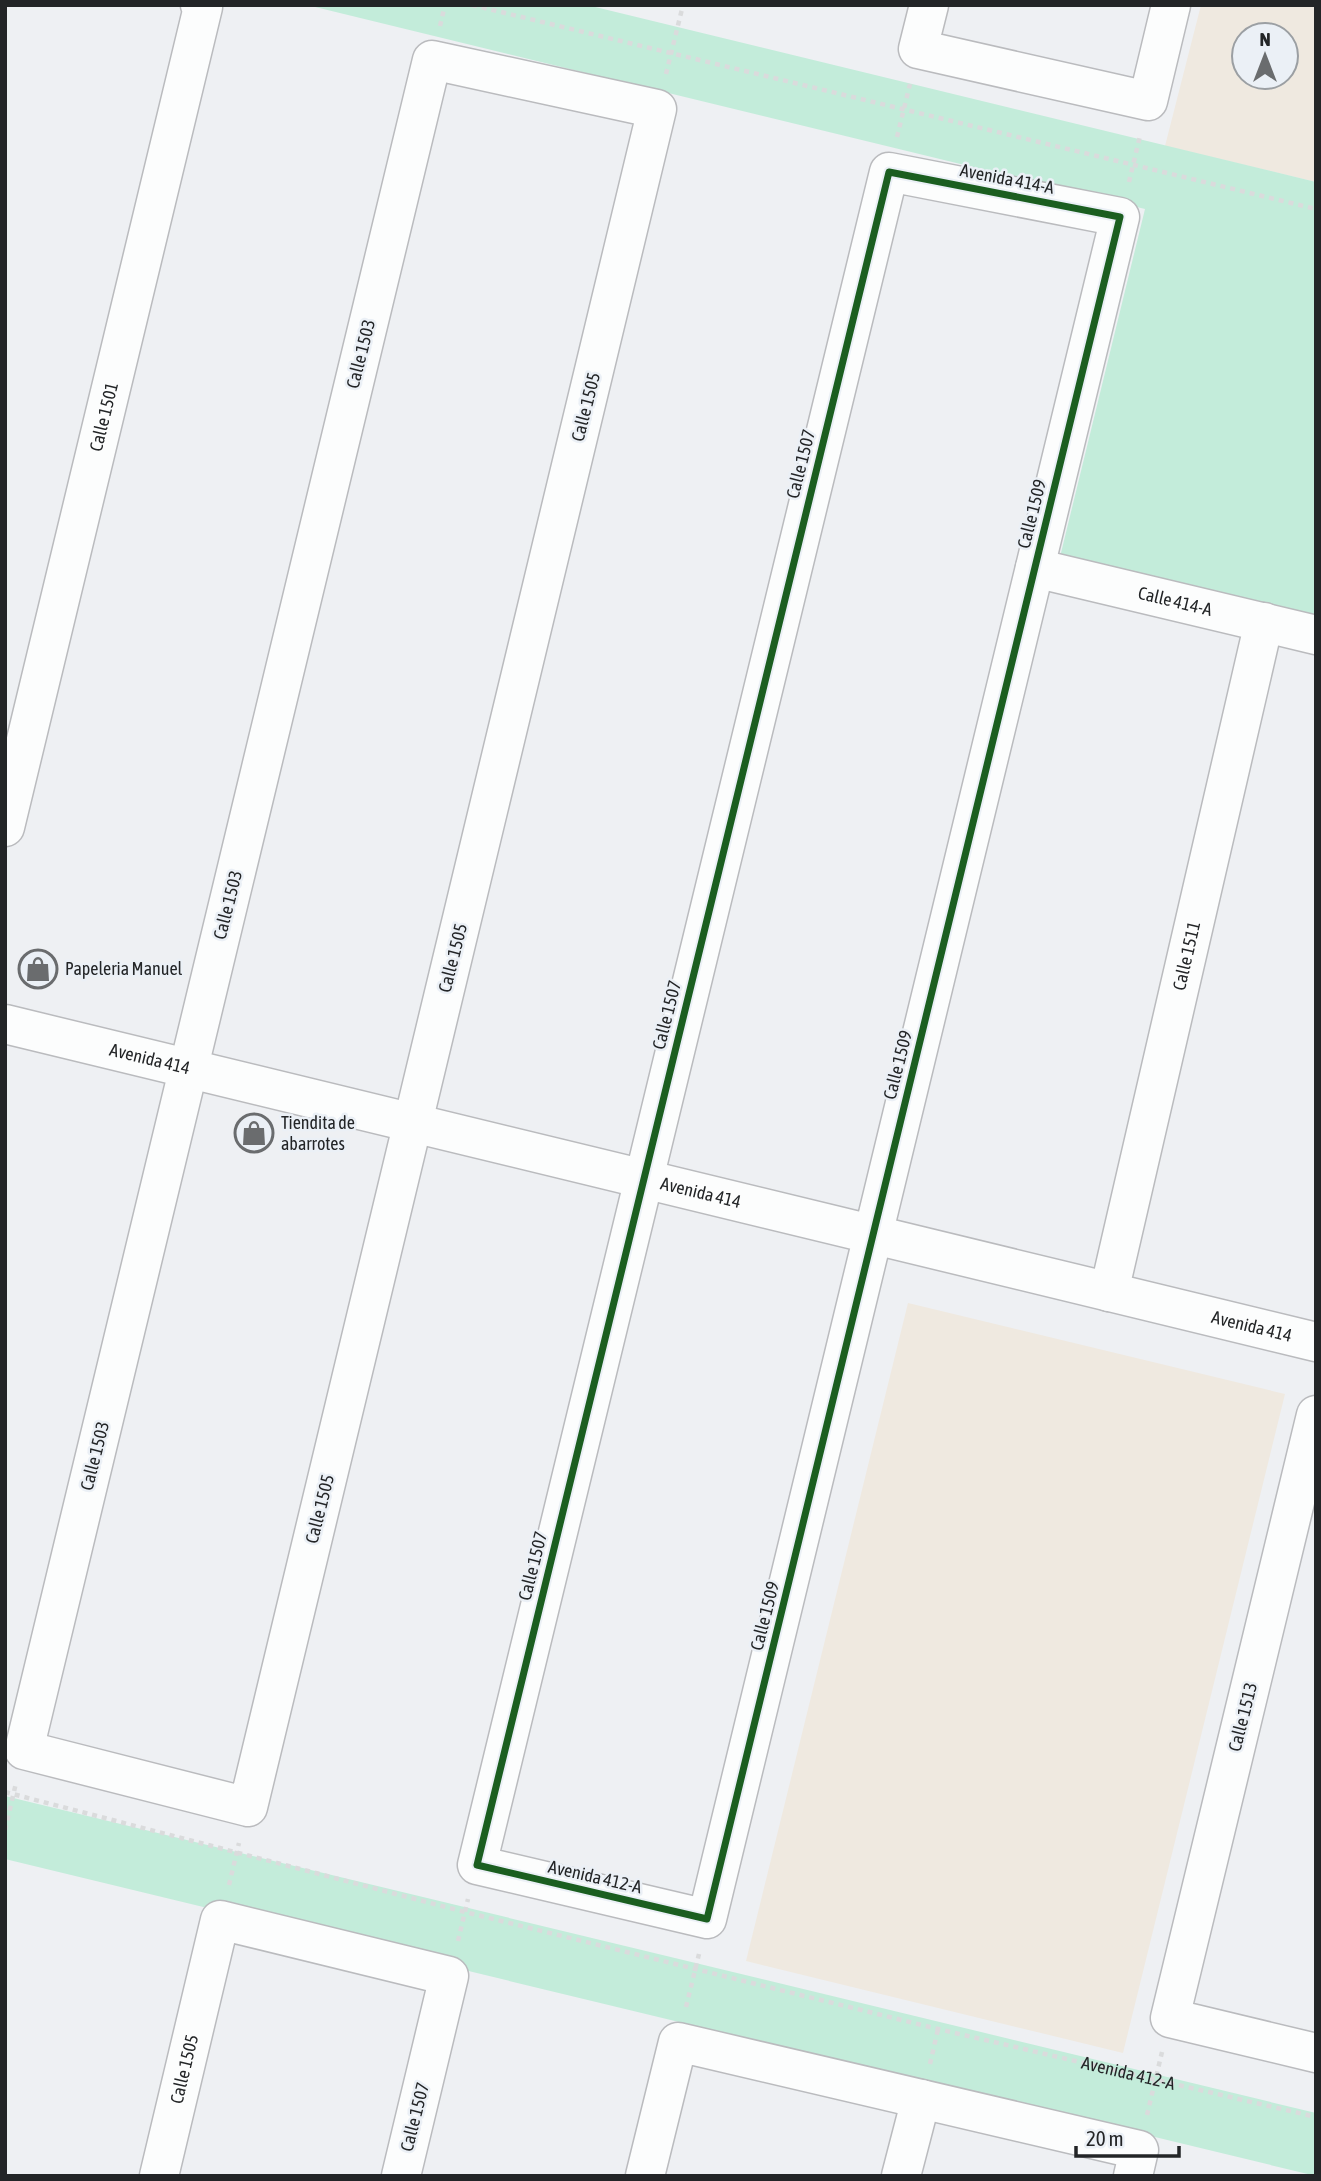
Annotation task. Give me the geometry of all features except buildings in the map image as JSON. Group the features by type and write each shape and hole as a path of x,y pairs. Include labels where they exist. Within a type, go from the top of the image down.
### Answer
{"street":[{"path":"929,5 918,49 1148,101 1171,5"},
{"name":"Calle 1501","path":"5,827 202,6"},
{"name":"Calle 1503","path":"24,1750 432,61 657,109"},
{"name":"Calle 1505","path":"248,1807 657,109"},
{"name":"Avenida 414-A","path":"888,172 1120,217"},
{"name":"Calle 1507","path":"477,1865 888,172"},
{"name":"Calle 1509","path":"707,1919 1120,217"},
{"name":"Calle 414-A","path":"1035,568 1316,635"},
{"name":"Calle 1511","path":"1109,1292 1264,622"},
{"name":"Avenida 414","path":"5,1024 1316,1342"},
{"name":"Calle 1513","path":"1170,2018 1316,1415"},
{"path":"24,1750 248,1807"},
{"name":"Avenida 412-A","path":"477,1865 707,1919"},
{"path":"220,1920 449,1976"},
{"name":"Calle 1505","path":"159,2176 220,1920"},
{"name":"Calle 1507","path":"401,2176 449,1976"},
{"path":"1170,2018 1316,2053"},
{"path":"645,2176 678,2042 921,2099 1136,2163"},
{"path":"901,2176 921,2099"}],"path":[{"path":"472,5 1316,209"},
{"path":"657,109 683,5"},
{"path":"888,172 918,49"},
{"path":"1120,217 1148,101"},
{"path":"5,1830 24,1750"},
{"path":"220,1920 248,1807"},
{"path":"449,1976 477,1865"},
{"path":"678,2042 707,1919"},
{"path":"1136,2163 1170,2018"}],"shaded area":[{"path":"1201,5 1316,5 1316,182 1165,146"},
{"path":"908,1303 1285,1394 1123,2053 746,1961"}],"green space":[{"path":"307,5 587,5 1316,182 1316,619 1060,557 1145,209"},
{"path":"5,1796 1316,2113 1316,2176 5,1859"}],"cycle path":[{"path":"889,172 1120,217 707,1919 477,1865 889,172"}],"place":[{"name":"Papeleria Manuel","path":"38,969"},
{"name":"Tiendita de abarrotes","path":"254,1133"}]}
